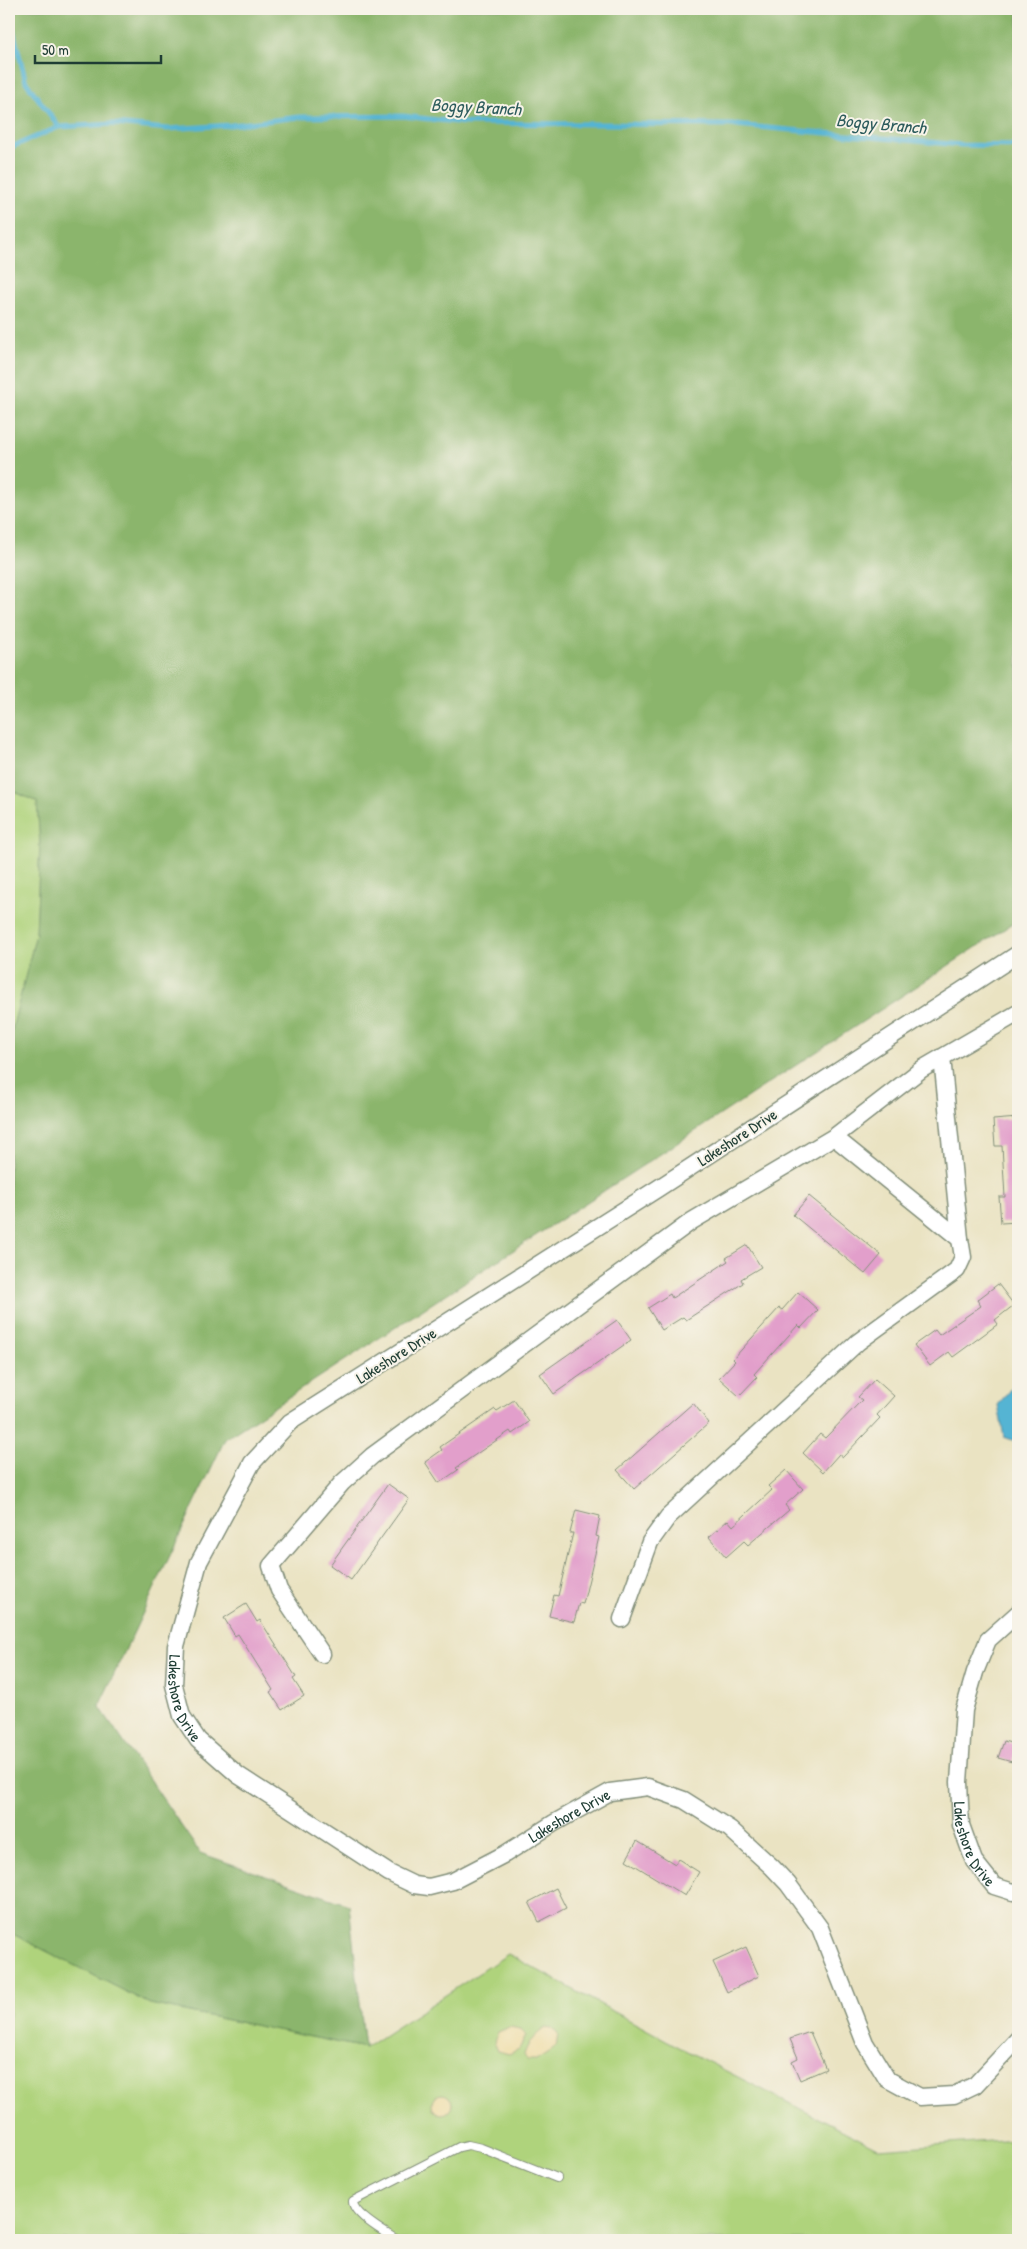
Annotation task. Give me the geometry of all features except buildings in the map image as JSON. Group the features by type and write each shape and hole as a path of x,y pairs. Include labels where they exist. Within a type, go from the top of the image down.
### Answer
{"street":[{"name":"Lakeshore Drive","path":"1018,954 648,1194 290,1422 252,1463 199,1562 176,1646 174,1685 182,1716 198,1740 238,1775 389,1873 414,1885 429,1887 453,1881 505,1854 554,1823 610,1792 648,1787 684,1800 730,1829 788,1884 820,1928 865,2043 887,2079 920,2097 954,2095 976,2085 1018,2039"},
{"path":"322,1654 279,1590 271,1566 342,1483 372,1456 692,1221 834,1137 922,1069 1018,1013"},
{"path":"622,1619 650,1542 668,1517 858,1342 957,1270 963,1256 942,1057"},
{"path":"834,1137 960,1239"},
{"name":"Lakeshore Drive","path":"1018,1613 988,1640 975,1672 964,1710 958,1782 960,1825 974,1861 994,1886 1013,1892 1018,1891"}],"lane":[{"path":"397,2240 359,2213 354,2208 353,2201 459,2147 468,2145 481,2148 558,2178"}],"green space":[{"path":"9,9 1018,9 1018,920 225,1439 99,1706 200,1853 349,1905 365,2048 150,2004 9,1932 9,1042 36,934 40,844 37,802 9,789"},
{"path":"9,789 37,802 40,844 36,934 9,1042"},
{"path":"9,1932 150,2004 365,2048 508,1954 677,2046 879,2149 1018,2139 1018,2240 9,2240"}],"sand":[{"path":"510,2027 521,2029 526,2036 519,2049 509,2054 498,2051 494,2042 498,2032"},
{"path":"546,2028 552,2029 558,2034 556,2047 536,2060 527,2060 524,2055 527,2047 535,2036"},
{"path":"442,2094 449,2097 452,2104 449,2111 442,2114 435,2111 432,2104 435,2097"}],"water":[{"path":"1018,1379 1018,1442 1004,1437 998,1405"}],"waterway":[{"name":"Boggy Branch","path":"9,14 26,82 59,127"},
{"name":"Boggy Branch","path":"9,148 59,127 114,124 168,129 231,125 300,117 403,116 464,123 735,125 962,145 1018,146"}]}
